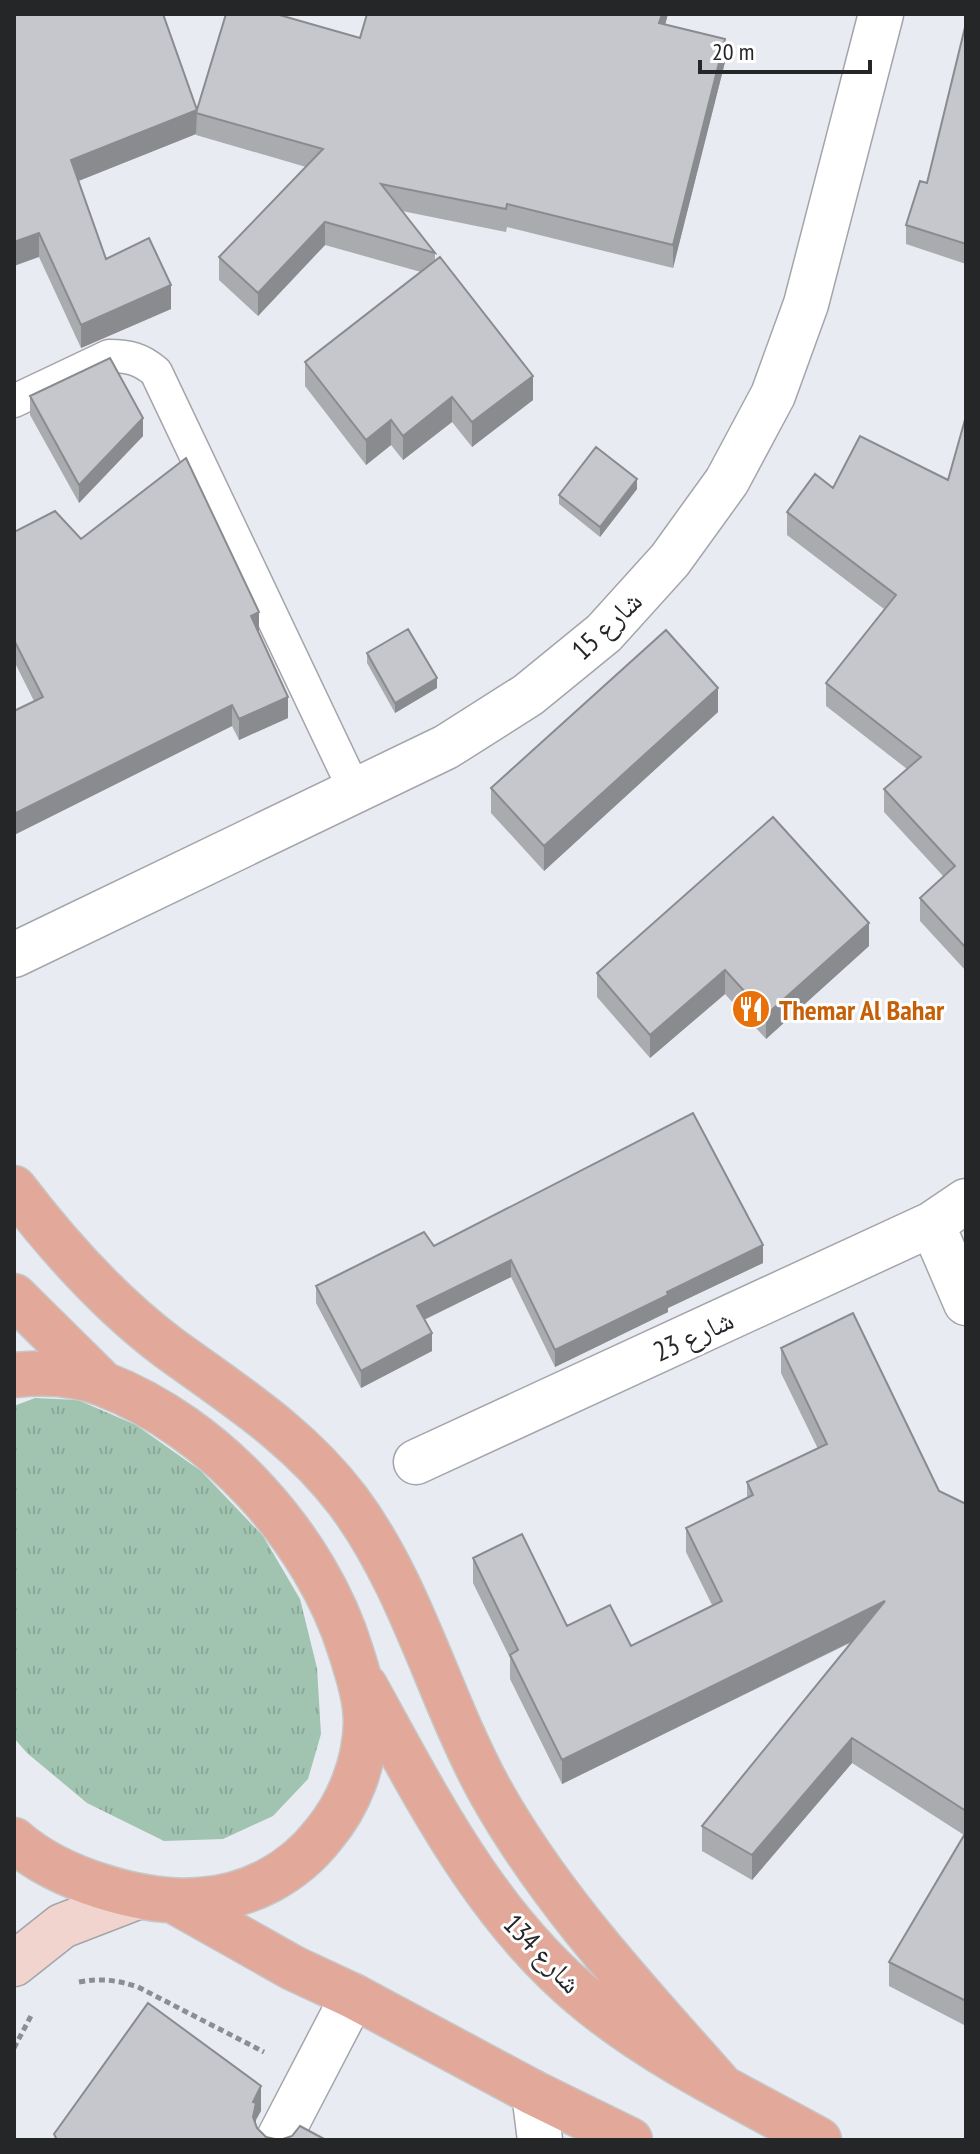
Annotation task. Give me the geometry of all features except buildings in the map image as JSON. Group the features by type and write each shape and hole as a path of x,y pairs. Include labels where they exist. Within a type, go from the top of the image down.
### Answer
{"main road":[{"path":"14,1188 82,1271 169,1347 279,1428 318,1465 348,1502 380,1550 466,1745 513,1830 577,1921 719,2084"},
{"path":"14,1296 102,1383"},
{"path":"14,1375 46,1372 102,1383 154,1409 201,1441 254,1490 282,1522 315,1569 342,1620 359,1674 366,1722 358,1770 340,1815 310,1853 270,1881 224,1899 156,1900 62,1926 14,1964"},
{"name":"شارع 134","path":"359,1674 450,1836 483,1888 532,1948 588,2001 651,2047 819,2140"},
{"path":"14,1840 76,1877 156,1900 353,1996 534,2093 630,2140"}],"street":[{"name":"شارع 15","path":"14,955 458,740 528,695 604,633 670,560 727,481 773,395 806,304 881,14"},
{"path":"949,1213 966,1303"},
{"name":"شارع 23","path":"416,1462 949,1213"},
{"path":"278,2140 353,1996"},
{"path":"534,2093 540,2140"}],"lane":[{"path":"14,401 109,356 143,360 156,372 355,791"}],"path":[{"path":"68,1986 97,1978 118,1980 138,1987 311,2076"},
{"path":"14,2048 35,2010"}],"green space":[{"path":"35,1398 78,1400 136,1425 201,1471 263,1536 300,1599 317,1668 321,1734 308,1779 273,1816 223,1839 164,1841 87,1803 27,1753 14,1738 14,1406"}],"place":[{"name":"Themar Al Bahar","path":"751,1009"}]}
